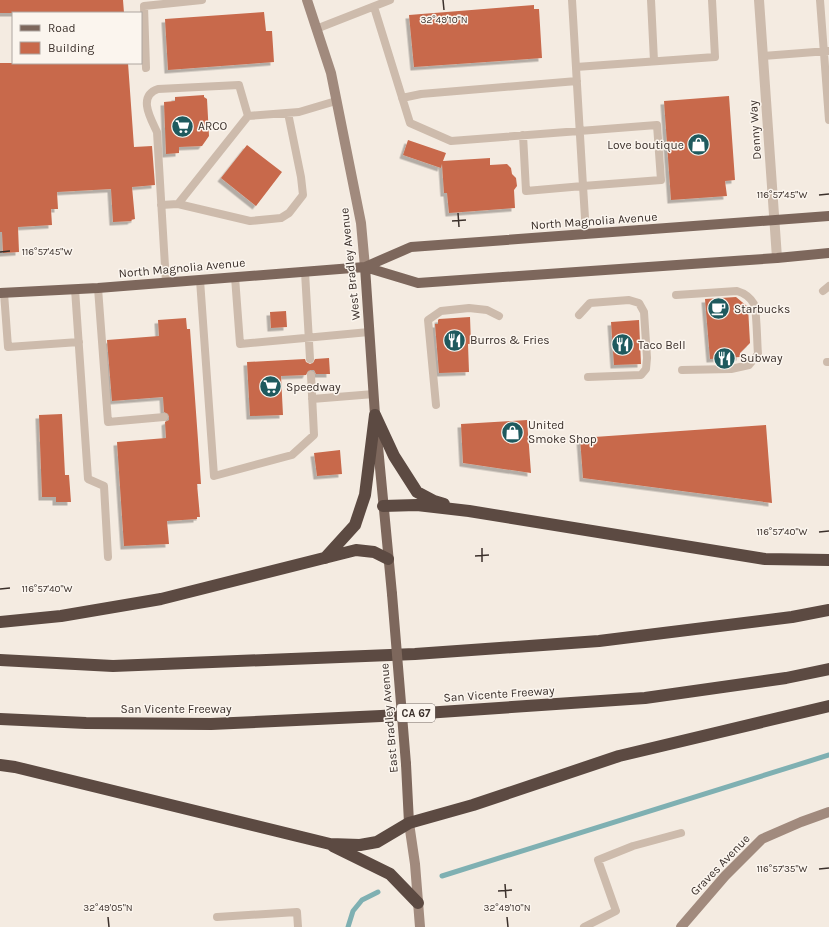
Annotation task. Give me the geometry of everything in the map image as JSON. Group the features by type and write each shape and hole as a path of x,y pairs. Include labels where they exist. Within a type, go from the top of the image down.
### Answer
{"highway":[{"path":"375,415 394,456 417,492 434,501 469,511"},
{"path":"325,558 355,525 365,495 375,415"},
{"path":"383,506 417,505 469,511 765,559 829,560"},
{"path":"0,622 61,616 161,599 356,550 374,552 388,559"},
{"path":"0,660 113,666 415,654 599,641 792,617 829,610"},
{"name":"San Vicente Freeway","path":"0,719 86,723 212,724 381,716 645,698 786,678 829,670"},
{"path":"0,765 15,767 330,844 360,845 378,842 409,822 473,805 620,756 829,706"},
{"path":"330,844 390,874 418,903"}],"main road":[{"name":"West Bradley Avenue","path":"307,0 331,73 361,223 383,506"},
{"name":"North Magnolia Avenue","path":"2,293 98,288 365,267 412,247 829,216"},
{"name":"North Magnolia Avenue","path":"365,267 418,283 777,258 829,253"},
{"name":"East Bradley Avenue","path":"383,506 406,764 409,822 415,864 420,927"},
{"name":"Graves Avenue","path":"681,927 725,876 762,839 829,812"}],"street":[{"name":"Denny Way","path":"759,0 777,258"}],"lane":[{"path":"146,68 144,6 202,0"},
{"path":"316,29 390,0"},
{"path":"572,0 586,234"},
{"path":"652,0 654,61"},
{"path":"576,67 715,57 712,0"},
{"path":"820,0 826,51 829,120"},
{"path":"374,7 410,123 451,141 523,135 657,125 661,180 526,191 523,135"},
{"path":"763,56 826,51"},
{"path":"402,98 421,94 577,81"},
{"path":"166,282 157,132 147,110 148,99 153,91 158,89 239,85 248,116"},
{"path":"178,204 248,116 299,112 336,101"},
{"path":"161,205 178,204 250,221 281,218 289,214 303,195 301,177 288,113"},
{"path":"305,272 310,359"},
{"path":"235,277 240,344 369,332"},
{"path":"200,280 214,476 292,455 314,435 311,374"},
{"path":"98,288 108,422 164,417"},
{"path":"75,289 88,479 104,486 108,557"},
{"path":"676,295 737,291 750,298 755,306 758,354 749,364 731,369 682,370"},
{"path":"2,293 8,347 79,342"},
{"path":"579,315 590,303 629,300 639,303 644,312 647,358 646,369 641,375 588,377"},
{"path":"436,405 428,320 442,310 469,308 487,310 499,316"},
{"path":"312,399 374,394"},
{"path":"584,927 616,911 598,860 633,846 681,833"},
{"path":"217,917 297,912 298,927"}],"building":[{"path":"0,0 123,0 124,12 12,12 0,13"},
{"path":"534,5 534,9 539,9 542,58 414,67 409,15"},
{"path":"264,12 266,31 272,31 274,62 168,70 165,19"},
{"path":"0,63 128,64 134,147 152,146 155,185 132,187 135,219 131,220 132,221 113,222 111,189 57,192 58,209 51,209 52,225 18,227 19,252 3,253 2,232 0,232"},
{"path":"204,95 207,99 209,136 202,146 179,147 179,153 166,154 164,102 175,101 175,97"},
{"path":"729,96 735,180 725,181 727,196 671,200 664,101"},
{"path":"408,140 446,153 443,161 490,158 490,165 507,164 511,168 512,174 516,178 517,186 514,190 515,208 449,213 447,193 444,193 442,164 441,168 403,155"},
{"path":"247,145 282,172 256,206 221,178"},
{"path":"736,297 748,307 750,343 740,353 740,357 710,359 705,299"},
{"path":"286,311 287,327 271,328 270,312"},
{"path":"470,317 471,344 468,344 469,372 439,373 435,324 438,324 439,319"},
{"path":"186,318 187,329 190,329 198,440 201,484 197,484 200,517 197,517 197,519 167,521 169,544 124,546 117,442 166,438 165,422 169,420 169,417 168,414 164,412 163,397 112,401 107,340 159,336 158,320"},
{"path":"639,320 641,364 614,365 611,322"},
{"path":"329,358 330,374 316,374 314,370 311,370 308,371 306,375 281,376 283,415 250,416 247,362 305,359 306,362 310,364 313,363 315,359"},
{"path":"62,414 65,475 69,475 71,502 56,502 56,497 42,497 39,415"},
{"path":"527,420 531,473 463,463 461,424"},
{"path":"766,425 772,503 583,478 580,438"},
{"path":"340,450 342,474 317,476 314,453"}],"waterway":[{"path":"442,876 829,755"},
{"path":"348,927 353,911 362,900 378,892"}],"place":[{"name":"ARCO","path":"183,126"},
{"name":"Love boutique","path":"699,145"},
{"name":"Starbucks","path":"719,309"},
{"name":"Burros & Fries","path":"454,340"},
{"name":"Taco Bell","path":"623,345"},
{"name":"Subway","path":"724,358"},
{"name":"Speedway","path":"270,387"},
{"name":"United Smoke Shop","path":"513,432"}]}
